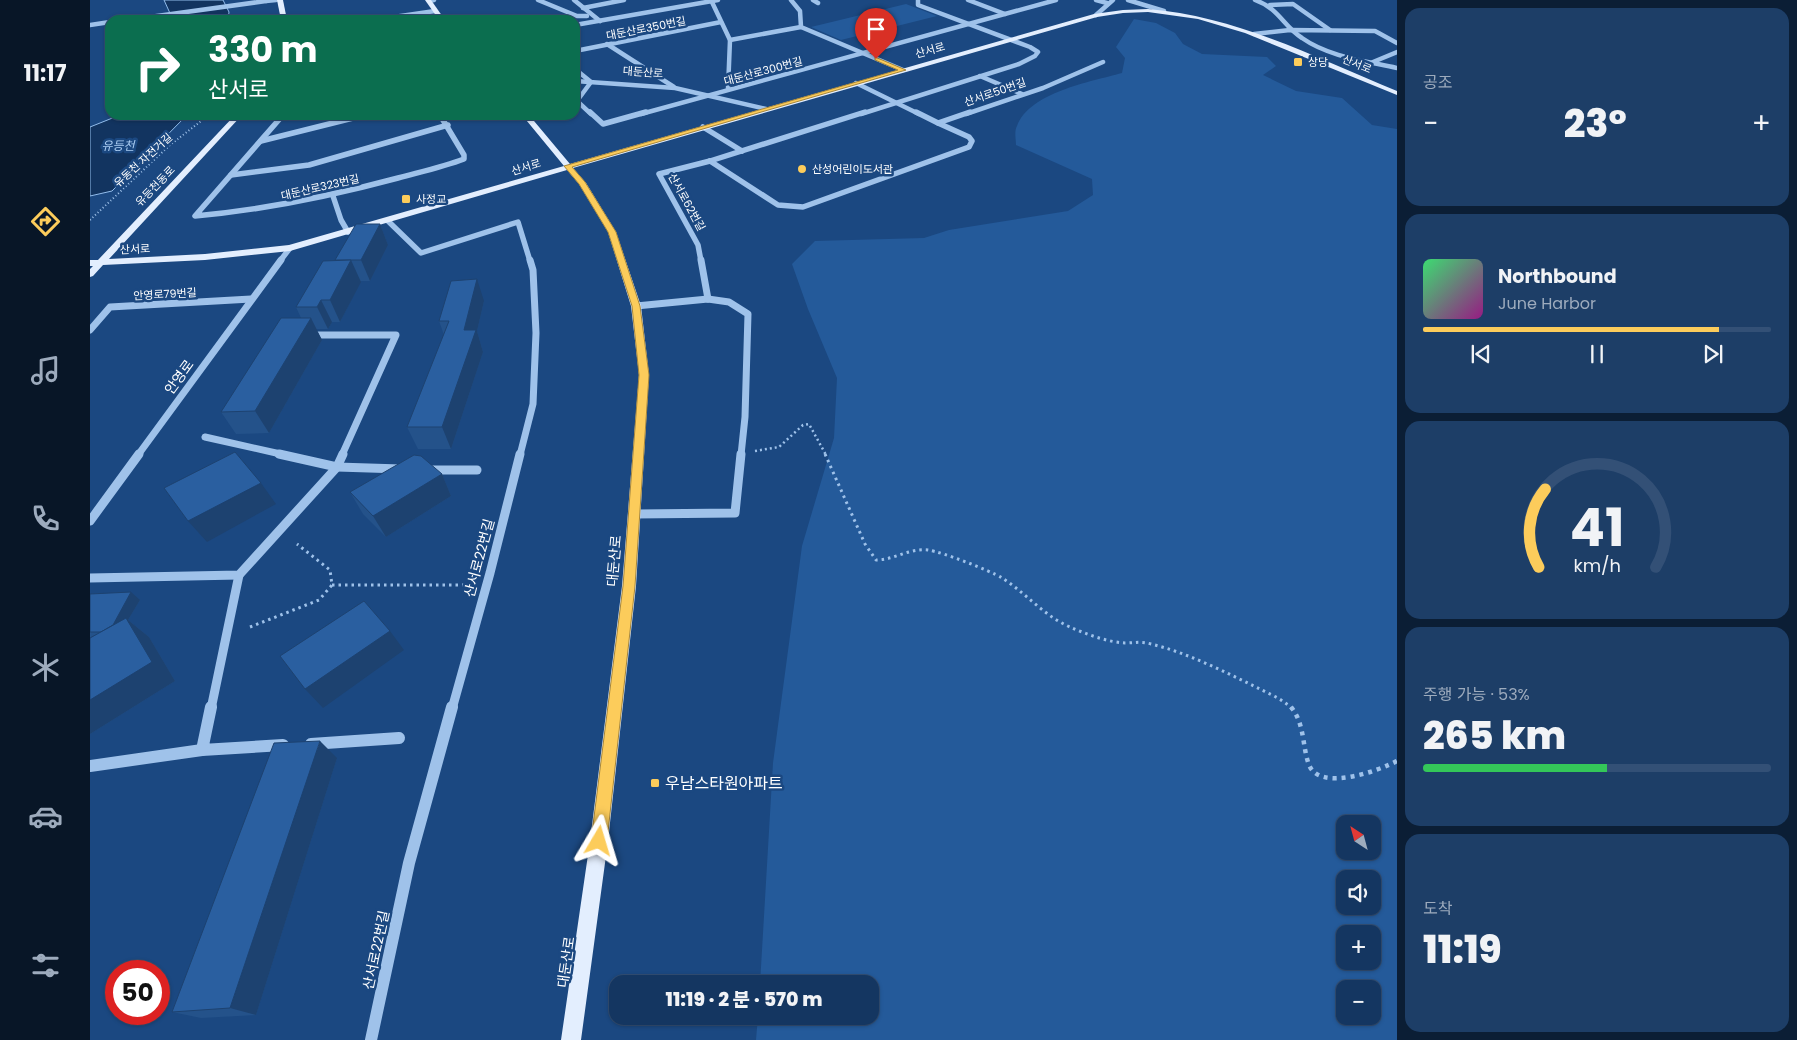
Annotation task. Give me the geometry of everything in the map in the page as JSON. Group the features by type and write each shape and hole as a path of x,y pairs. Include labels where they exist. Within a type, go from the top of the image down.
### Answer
{"main road":[{"path":"280,0 283,15"},
{"path":"429,0 438,15"},
{"name":"산서로","path":"90,263 204,257 290,248 388,221 766,108 1117,10 1164,11 1224,23 1397,93"},
{"name":"유등천동로","path":"90,274 143,215 234,120"},
{"name":"대둔산로","path":"529,120 582,182 612,232 636,306 644,375 629,586 600,832 571,1040"}],"street":[{"path":"164,15 276,0"},
{"path":"429,0 434,0"},
{"path":"538,0 572,14 580,15"},
{"path":"574,0 600,21"},
{"path":"583,8 624,0"},
{"path":"580,24 718,0"},
{"path":"791,0 800,12 801,26"},
{"path":"813,0 818,3"},
{"path":"918,0 918,5 1010,40"},
{"path":"968,0 1005,14"},
{"name":"대둔산로300번길","path":"580,103 603,124 1056,0"},
{"path":"1096,0 1108,3"},
{"path":"1096,15 1113,0"},
{"path":"1128,0 1164,11"},
{"path":"1255,0 1270,5 1278,11 1290,30 1318,47 1397,68"},
{"path":"712,1 730,40 728,89"},
{"path":"1270,5 1293,4 1330,30"},
{"path":"415,15 436,12"},
{"path":"580,15 587,16"},
{"name":"대둔산로350번길","path":"580,50 721,22"},
{"path":"90,25 105,23"},
{"path":"730,40 801,26 903,70"},
{"name":"산서로","path":"1254,34 1290,30 1375,31 1397,43"},
{"name":"산서로62번길","path":"708,299 698,245 659,174 710,161 1019,64 1035,56 1038,52 1010,40"},
{"path":"607,44 675,88"},
{"name":"산서로","path":"1373,62 1397,52"},
{"name":"산서로50번길","path":"938,123 1022,94 1103,62"},
{"path":"580,72 592,82"},
{"path":"980,76 1022,94"},
{"name":"대둔산로","path":"580,81 675,88 766,108"},
{"name":"대둔산로300번길","path":"580,96 592,82"},
{"path":"710,161 778,205 789,207 803,206 969,147 972,141 969,137 856,83"},
{"name":"대둔산로323번길","path":"279,120 195,216 235,214 333,196 464,159 464,155 444,120"},
{"path":"261,141 345,120"},
{"name":"대둔산로323번길","path":"231,175 309,165 448,125"},
{"path":"703,127 742,151"},
{"path":"333,196 341,220 348,232"},
{"name":"산서로22번길","path":"371,1040 409,864 490,573 533,404 536,333 533,270 518,222 421,253 388,221"},
{"name":"안영로","path":"90,521 290,248"},
{"name":"안영로79번길","path":"90,330 110,307 251,299"},
{"path":"635,514 735,513 745,417 748,314 729,302 708,299 636,306"},
{"path":"202,750 239,575 337,467 396,335 299,335"},
{"path":"205,437 337,467 477,470"},
{"path":"90,578 239,575"},
{"path":"90,766 202,750 399,738"}],"path":[{"name":"유동천 자전거길","path":"90,220 170,145 203,120"},
{"path":"742,452 764,450 778,446 803,425 809,424 818,438 865,544 876,560 884,560 914,550 928,550 948,556 1002,578 1050,616 1069,627 1112,641 1126,643 1138,641 1153,644 1241,680 1276,698 1295,712 1302,726 1310,768 1315,775 1322,778 1344,777 1372,772 1397,761"},
{"path":"250,627 319,600 332,585 330,570 297,544"},
{"path":"332,585 479,585"}],"shaded area":[{"path":"906,4 937,16 841,40 811,27"},
{"path":"1134,19 1156,23 1175,33 1183,44 1202,54 1267,57 1276,66 1263,75 1296,91 1342,98 1372,125 1397,129 1397,1040 756,1040 757,1025 879,1025 879,975 761,975 773,763 802,546 834,438 837,378 808,309 792,264 815,241 924,238 949,230 1068,211 1093,195 1092,179 1016,145 1017,126 1024,114 1047,97 1062,90 1122,73 1125,58 1116,47"}],"water":[{"path":"164,0 223,0 229,12 229,15 171,15"},
{"name":"유등천","path":"108,120 182,120 112,191 90,196 90,127"}],"building":[{"path":"356,224 380,224 361,260 335,260"},
{"path":"351,260 330,300 321,300 317,307 296,307 323,261"},
{"path":"477,279 464,330 476,330 442,427 407,427 449,321 439,321 451,281"},
{"path":"281,318 311,318 255,411 221,412"},
{"path":"235,452 261,483 188,521 164,488"},
{"path":"414,455 421,456 442,474 373,516 350,492"},
{"path":"131,592 113,625 101,632 90,632 90,594"},
{"path":"364,601 390,631 305,689 280,656"},
{"path":"126,618 152,662 90,700 90,638"},
{"path":"320,741 230,1008 172,1012 274,743"}],"place":[{"name":"상당","path":"1298,62"},
{"name":"산성어린이도서관","path":"802,169"},
{"name":"사정교","path":"406,199"},
{"name":"우남스타원아파트","path":"655,783"}],"route":[{"path":"599,841 629,586 644,375 636,306 612,232 582,182 568,166 903,70 876,59"}]}
